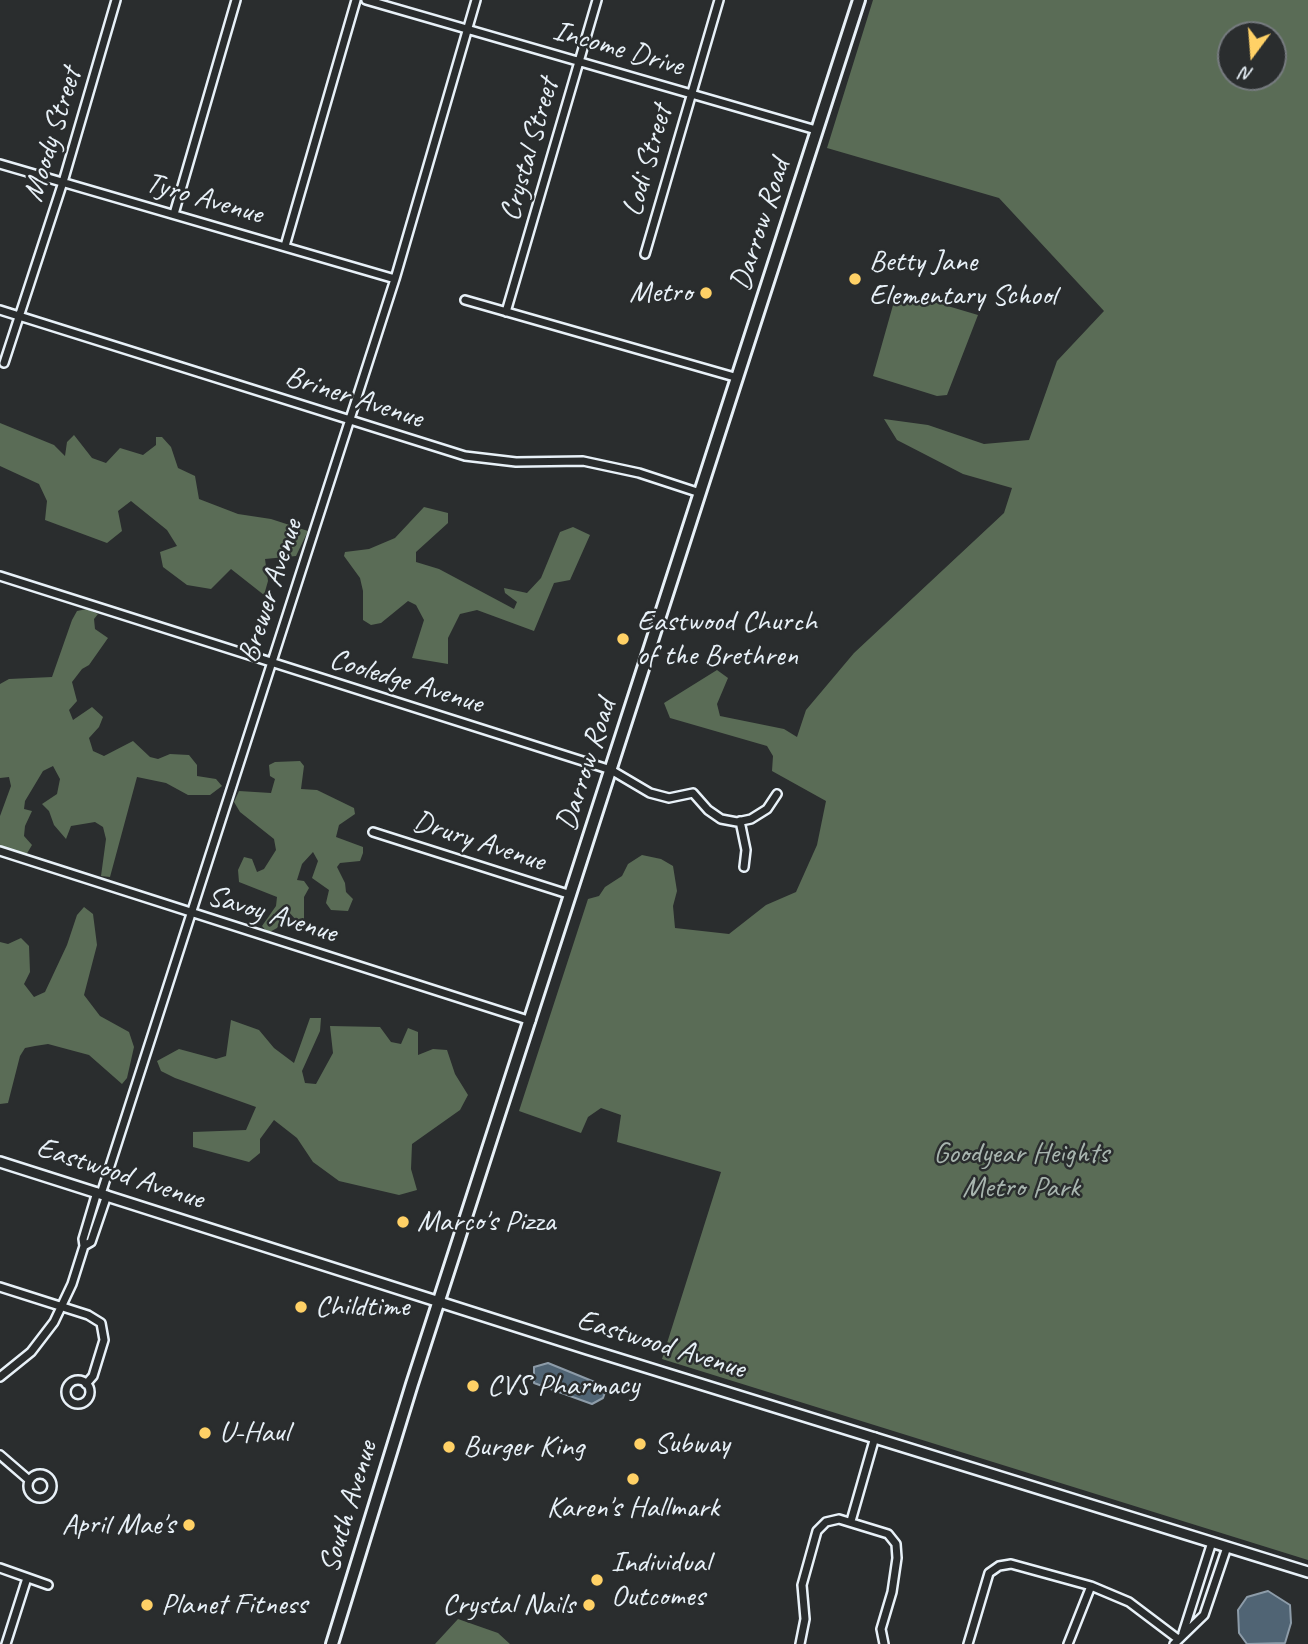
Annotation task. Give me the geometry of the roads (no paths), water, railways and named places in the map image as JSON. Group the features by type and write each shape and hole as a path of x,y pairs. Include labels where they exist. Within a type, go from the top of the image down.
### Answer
{"main road":[{"name":"Darrow Road","path":"412,1384 859,0"},
{"name":"South Avenue","path":"332,1644 412,1384"}],"street":[{"name":"Moody Street","path":"4,363 63,182 116,0"},
{"path":"174,214 236,0"},
{"path":"285,246 356,0"},
{"name":"Income Drive","path":"366,0 816,130"},
{"name":"Brewer Avenue","path":"0,1377 43,1338 62,1307 84,1246 91,1241 102,1194 395,279 476,0"},
{"name":"Crystal Street","path":"506,312 597,0"},
{"name":"Lodi Street","path":"645,254 719,0"},
{"name":"Tyro Avenue","path":"0,164 395,279"},
{"path":"465,300 738,378"},
{"name":"Briner Avenue","path":"0,310 477,459 516,462 583,461 609,465 700,493"},
{"name":"Cooledge Avenue","path":"0,576 611,770 644,791 663,797 693,793 715,816 740,821"},
{"path":"744,867 746,850 740,821 759,815 777,794"},
{"name":"Drury Avenue","path":"373,832 571,895"},
{"name":"Savoy Avenue","path":"0,851 531,1021"},
{"name":"Eastwood Avenue","path":"0,1162 1308,1572"},
{"path":"0,1287 93,1317 103,1327 104,1340 93,1376 86,1384"},
{"path":"851,1521 875,1437"},
{"path":"0,1455 29,1480"},
{"path":"800,1644 805,1619 802,1585 817,1531 826,1521 851,1521 888,1534 897,1549 892,1592 881,1629 884,1644"},
{"path":"1179,1639 1212,1542"},
{"path":"1179,1639 1198,1623 1212,1596 1227,1547"},
{"path":"968,1644 989,1573 999,1566 1018,1565 1090,1586 1129,1602 1179,1639"},
{"path":"0,1568 48,1585"},
{"path":"1202,1572 1218,1577"},
{"path":"6,1644 27,1578"},
{"path":"1068,1644 1090,1586"},
{"path":"1196,1591 1212,1596"}],"water":[{"path":"548,1363 607,1387 603,1398 592,1404 534,1383 534,1367"},
{"path":"1268,1591 1290,1605 1291,1623 1285,1643 1247,1644 1239,1633 1238,1610 1247,1597"}],"place":[{"name":"Betty Jane Elementary School","path":"855,279"},
{"name":"Metro","path":"706,293"},
{"name":"Eastwood Church of the Brethren","path":"623,639"},
{"name":"Marco's Pizza","path":"403,1222"},
{"name":"Childtime","path":"301,1307"},
{"name":"CVS Pharmacy","path":"473,1386"},
{"name":"U-Haul","path":"205,1433"},
{"name":"Subway","path":"640,1444"},
{"name":"Burger King","path":"449,1447"},
{"name":"Karen's Hallmark","path":"633,1479"},
{"name":"April Mae's","path":"189,1525"},
{"name":"Individual Outcomes","path":"597,1580"},
{"name":"Planet Fitness","path":"147,1605"},
{"name":"Crystal Nails","path":"589,1605"}],"park label":[{"name":"Goodyear Heights Metro Park","path":"1021,1171"}]}
